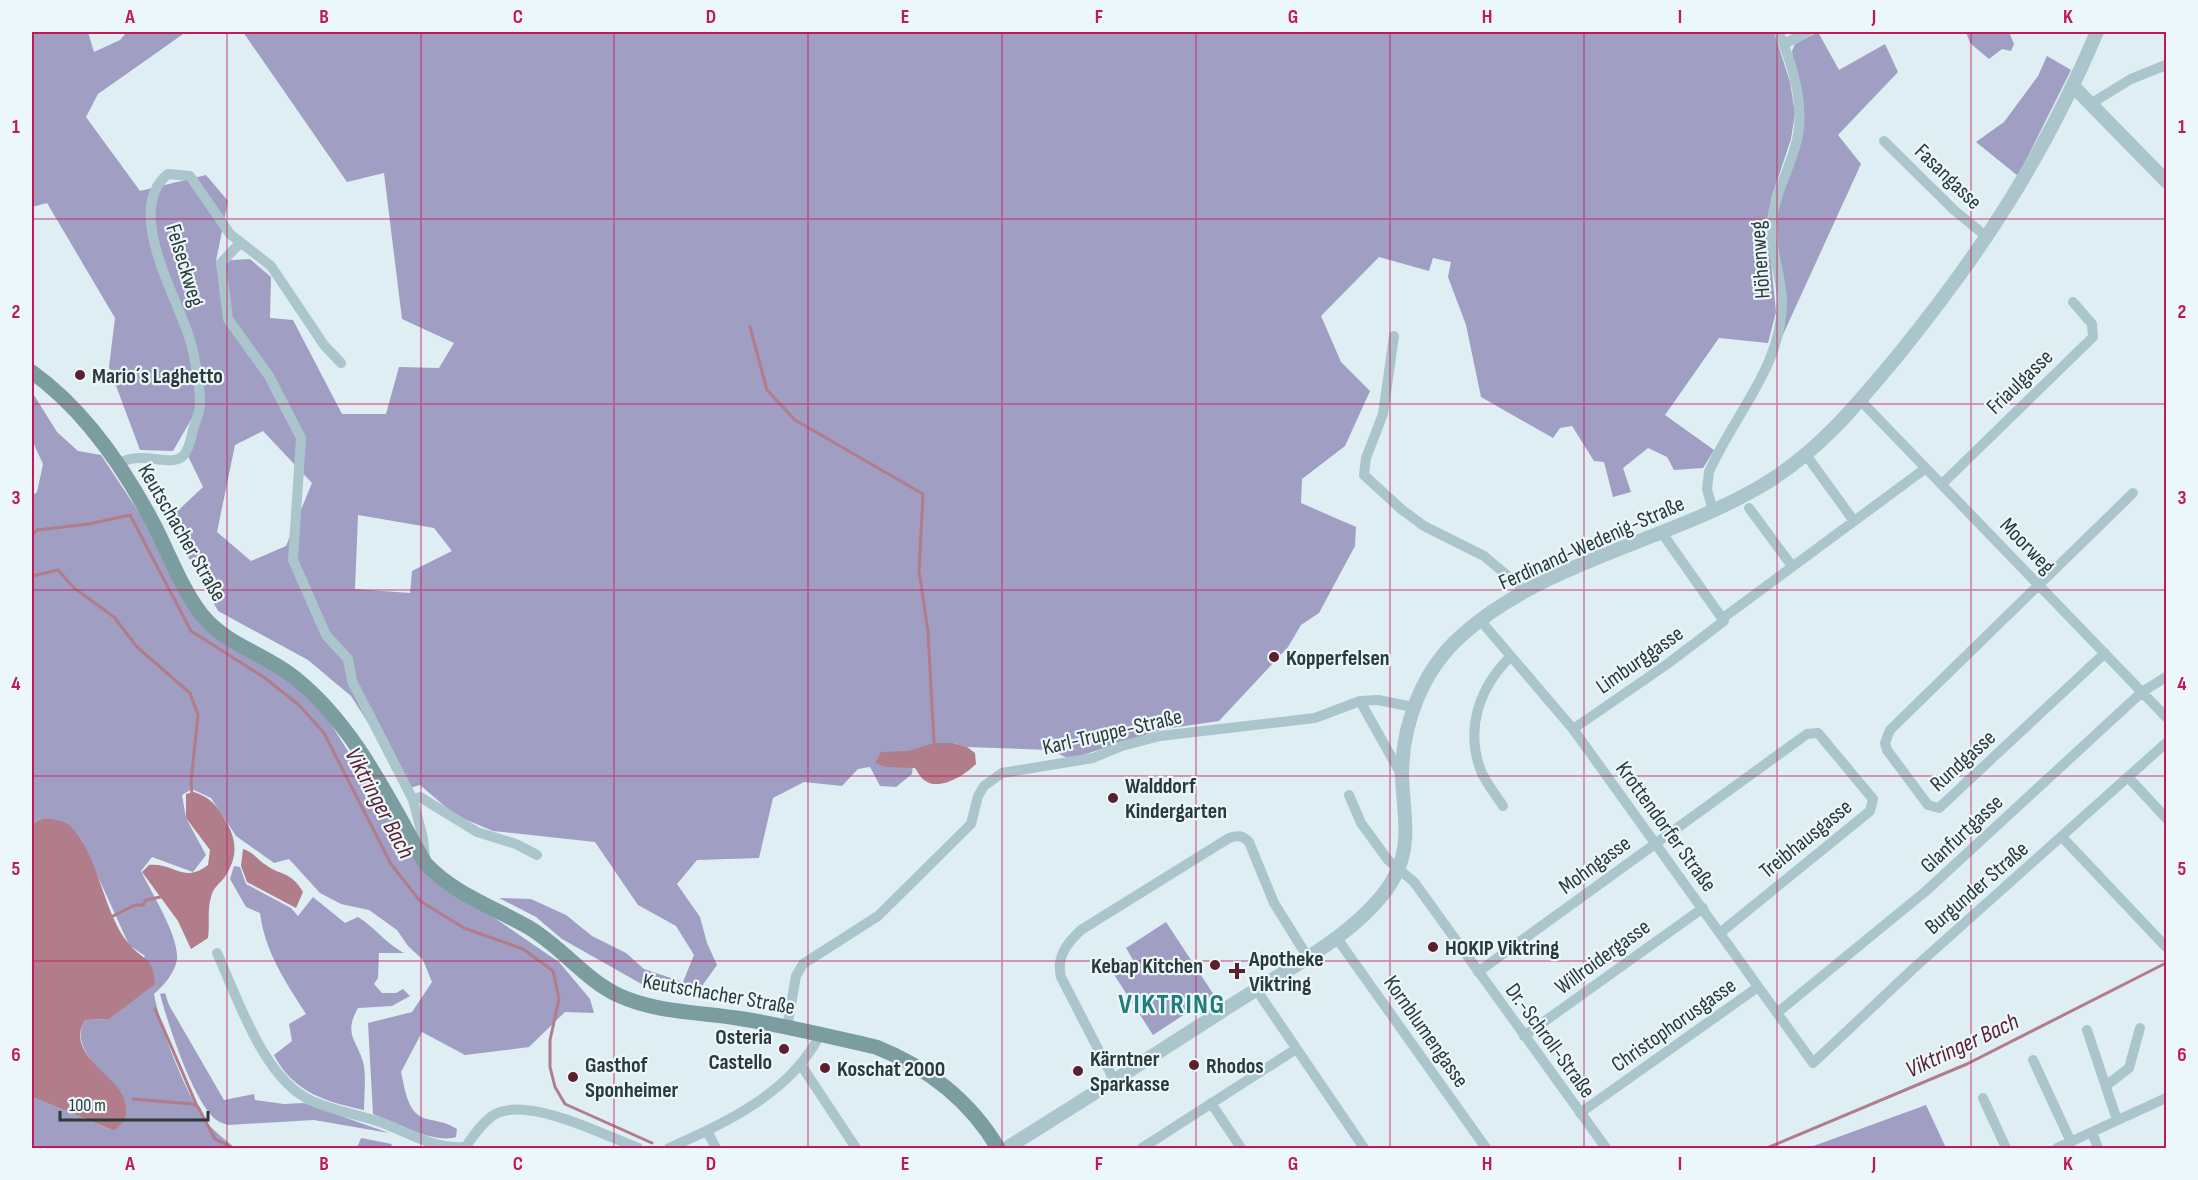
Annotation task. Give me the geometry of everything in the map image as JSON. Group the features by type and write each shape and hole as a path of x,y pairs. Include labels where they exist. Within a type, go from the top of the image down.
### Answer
{"main road":[{"name":"Keutschacher Straße","path":"32,372 48,384 118,464 203,616 223,635 294,676 319,698 345,730 424,862 437,876 466,896 538,934 600,984 618,995 642,1004 788,1028 876,1047 925,1072 946,1087 974,1115 998,1149"}],"street":[{"name":"Höhenweg","path":"1713,511 1707,489 1709,472 1760,382 1781,317 1782,301 1772,221 1780,186 1796,146 1801,112 1779,32"},
{"path":"1784,44 1807,32"},
{"name":"Ferdinand-Wedenig-Straße","path":"1007,1149 1336,937 1356,923 1379,901 1398,870 1405,850 1406,830 1402,776 1404,747 1413,707 1438,661 1460,636 1480,620 1527,591 1589,562 1713,511 1756,489 1806,455 1861,401 1952,289 1988,238 2022,184 2074,87 2097,32"},
{"path":"2092,103 2131,79 2166,65"},
{"path":"2074,87 2166,181"},
{"name":"Fasangasse","path":"1884,141 1954,210 1988,238"},
{"name":"Felseckweg","path":"118,464 135,456 150,456 171,461 183,456 190,443 200,404 190,341 155,246 150,206 158,182 168,174 190,176 239,244 271,266 324,345 341,363"},
{"path":"239,244 221,263 228,318 269,376 301,438 293,560 326,635 348,659 352,681 413,800 423,838 424,862"},
{"name":"Friaulgasse","path":"1942,483 2093,337 2092,324 2073,302"},
{"path":"1394,336 1383,414 1364,469 1366,479 1424,526 1484,556 1527,591"},
{"name":"Moorweg","path":"1861,401 2166,717"},
{"path":"1806,455 1854,521"},
{"name":"Limburggasse","path":"1573,729 1666,665 1722,623 1723,618 1926,468"},
{"path":"2038,585 2133,493"},
{"path":"1749,508 1792,566"},
{"path":"1662,533 1723,618"},
{"name":"Rundgasse","path":"2038,585 1886,736 1887,750 1928,805 1934,808 1944,805 2105,653"},
{"name":"Krottendorfer Straße","path":"1480,620 1573,729 1813,1063"},
{"path":"1503,806 1481,772 1474,743 1475,715 1487,686 1510,657"},
{"name":"Glanfurtgasse","path":"1777,1013 1926,891 2142,692 2166,677"},
{"name":"Karl-Truppe-Straße","path":"788,1028 796,976 803,964 878,916 971,824 978,796 984,786 1002,773 1093,758 1122,746 1160,736 1315,718 1360,701 1378,700 1413,707"},
{"path":"1360,701 1402,776"},
{"name":"Mohngasse","path":"1478,972 1807,734 1818,733 1822,736"},
{"name":"Treibhausgasse","path":"1720,933 1870,811 1873,799 1822,736"},
{"name":"Burgunder Straße","path":"1813,1063 1914,968 2166,743"},
{"path":"2128,777 2166,818"},
{"name":"Dr.-Schroll-Straße","path":"1349,795 1361,823 1388,860 1414,882 1606,1149"},
{"path":"413,800 420,797 428,800 461,824 516,844 537,855"},
{"path":"1114,1080 1061,977 1059,967 1065,947 1081,930 1229,838 1238,836 1244,837 1249,842 1274,903 1307,956"},
{"path":"2062,837 2166,947"},
{"name":"Willroidergasse","path":"1524,1036 1703,908"},
{"name":"Kornblumengasse","path":"1336,937 1486,1149"},
{"path":"217,953 264,1053 288,1085 313,1101 369,1119 431,1144 449,1148 465,1148 494,1115 505,1111 524,1111 559,1116 638,1149"},
{"name":"Christophorusgasse","path":"1580,1113 1758,987"},
{"path":"1256,989 1364,1149"},
{"path":"2107,1085 2128,1068 2140,1028"},
{"path":"2087,1030 2117,1120"},
{"path":"670,1148 707,1131 767,1096 801,1065 820,1035"},
{"path":"1142,1149 1296,1049"},
{"path":"2033,1060 2071,1142"},
{"path":"801,1065 856,1149"},
{"path":"2057,1149 2166,1096"},
{"path":"1983,1098 2006,1149"},
{"path":"1211,1103 1241,1149"},
{"path":"707,1131 716,1149"},
{"path":"2092,1132 2098,1149"}],"shaded area":[{"path":"32,32 88,32 94,52 120,40 127,32 186,32 98,94 86,117 140,191 206,175 228,201 216,261 250,259 271,277 270,318 293,320 342,414 386,414 399,367 439,368 454,343 402,319 384,173 347,182 243,32 1774,32 1790,82 1795,114 1791,139 1772,196 1767,221 1776,312 1768,343 1719,338 1665,415 1714,450 1703,468 1674,470 1667,457 1648,448 1623,468 1631,492 1613,497 1604,462 1594,461 1572,426 1560,428 1553,438 1481,397 1466,325 1448,277 1451,262 1433,258 1429,271 1379,257 1321,316 1341,362 1370,391 1345,446 1302,479 1301,503 1356,527 1355,546 1319,613 1301,625 1288,647 1219,721 1164,729 1070,759 1050,750 967,747 953,743 914,755 912,774 896,787 880,786 870,767 858,769 842,786 804,782 773,798 759,858 697,860 677,884 700,917 707,943 717,965 697,993 680,995 645,986 562,939 536,917 499,898 531,899 566,915 592,936 626,953 644,969 683,982 694,955 676,926 638,905 595,842 493,831 455,815 420,785 410,788 351,696 308,660 218,611 168,520 203,487 188,456 199,406 173,451 140,450 109,367 115,318 47,203 32,207","holes":["263,431 312,483 286,546 251,561 217,532 235,445","358,515 434,528 452,551 412,571 410,593 355,589"]},
{"path":"1818,32 1839,70 1885,44 1898,72 1838,135 1861,164 1775,352 1785,312 1777,211 1801,140 1792,51 1795,44"},
{"path":"1966,32 2009,32 2014,44 2011,51 2002,49 1989,59 1970,43"},
{"path":"2047,56 2071,70 2018,176 1976,142 2004,122 2038,76"},
{"path":"32,392 57,432 78,451 101,455 144,520 196,616 292,684 326,716 354,761 371,782 420,867 559,962 590,999 594,1013 565,1012 529,1047 465,1055 422,1032 401,1072 408,1100 420,1116 457,1129 456,1137 437,1138 426,1135 373,1114 368,1023 412,1012 432,982 423,960 408,946 397,930 369,910 341,904 320,893 289,859 274,863 236,836 211,798 192,789 182,795 186,818 206,855 193,872 152,857 141,871 169,927 176,949 177,959 174,969 154,994 168,1043 190,1095 207,1123 235,1148 32,1148 32,1097 115,1131 125,1118 126,1104 111,1081 90,1059 83,1047 81,1034 85,1020 109,1019 145,956 129,945 90,859 67,824 43,818 32,824 32,496 37,492 43,464 32,440"},
{"path":"934,743 953,743 967,747 975,753 976,764 959,777 937,784 924,780 915,768 885,767 875,763 881,752 908,751"},
{"path":"194,792 204,796 218,809 232,833 234,855 229,870 211,897 208,938 191,949 178,921 142,872 149,865 158,865 192,873 208,865 210,850 186,818 186,794"},
{"path":"43,818 66,823 79,837 120,931 134,950 150,963 154,975 155,984 109,1019 85,1020 80,1034 82,1047 120,1091 126,1103 126,1116 115,1131 32,1097 32,824"},
{"path":"243,849 271,868 290,877 299,885 303,892 296,908 247,882 241,866"},
{"path":"234,866 240,867 246,884 291,908 298,916 313,897 345,923 358,917 404,953 379,953 378,978 374,984 382,993 396,993 403,989 410,996 392,1006 358,1008 351,1025 353,1038 364,1066 364,1110 324,1099 301,1087 282,1068 274,1055 292,1041 289,1024 306,1014 271,953 260,913 246,907 230,879"},
{"path":"1166,922 1214,995 1153,1035 1113,973 1133,960 1126,948"},
{"path":"165,993 169,1005 224,1100 254,1094 255,1100 284,1104 304,1103 389,1133 314,1120 228,1125 217,1121 204,1106 188,1076 160,994"},
{"path":"1926,1105 1946,1148 1808,1148"},
{"path":"361,1138 392,1144 390,1148 357,1148"}],"waterway":[{"path":"750,327 767,390 795,420 923,494 919,571 928,632 934,743"},
{"name":"Viktringer Bach","path":"32,535 37,530 89,524 130,515 191,631 265,678 299,705 324,733 391,864 420,901 464,928 523,949 553,971 559,999 550,1040 550,1067 555,1087 565,1104 652,1143"},
{"path":"32,576 58,570 74,588 114,617 137,647 190,693 198,715 191,782 192,795"},
{"path":"111,917 135,905 143,905 146,900 165,896"},
{"name":"Viktringer Bach","path":"1767,1148 1967,1064 2166,963"},
{"path":"155,1009 197,1106"},
{"path":"133,1099 192,1104 198,1107 215,1139 233,1148"}],"place":[{"name":"Mario´s Laghetto","path":"80,375"},
{"name":"Kopperfelsen","path":"1274,657"},
{"name":"Walddorf Kindergarten","path":"1113,798"},
{"name":"HOKIP Viktring","path":"1433,947"},
{"name":"Kebap Kitchen","path":"1215,965"},
{"name":"Apotheke Viktring","path":"1237,971"},
{"name":"Osteria Castello","path":"784,1049"},
{"name":"Rhodos","path":"1194,1065"},
{"name":"Koschat 2000","path":"825,1068"},
{"name":"Kärntner Sparkasse","path":"1078,1071"},
{"name":"Gasthof Sponheimer","path":"573,1077"}],"district":[{"name":"VIKTRING","path":"1172,1003"}]}
